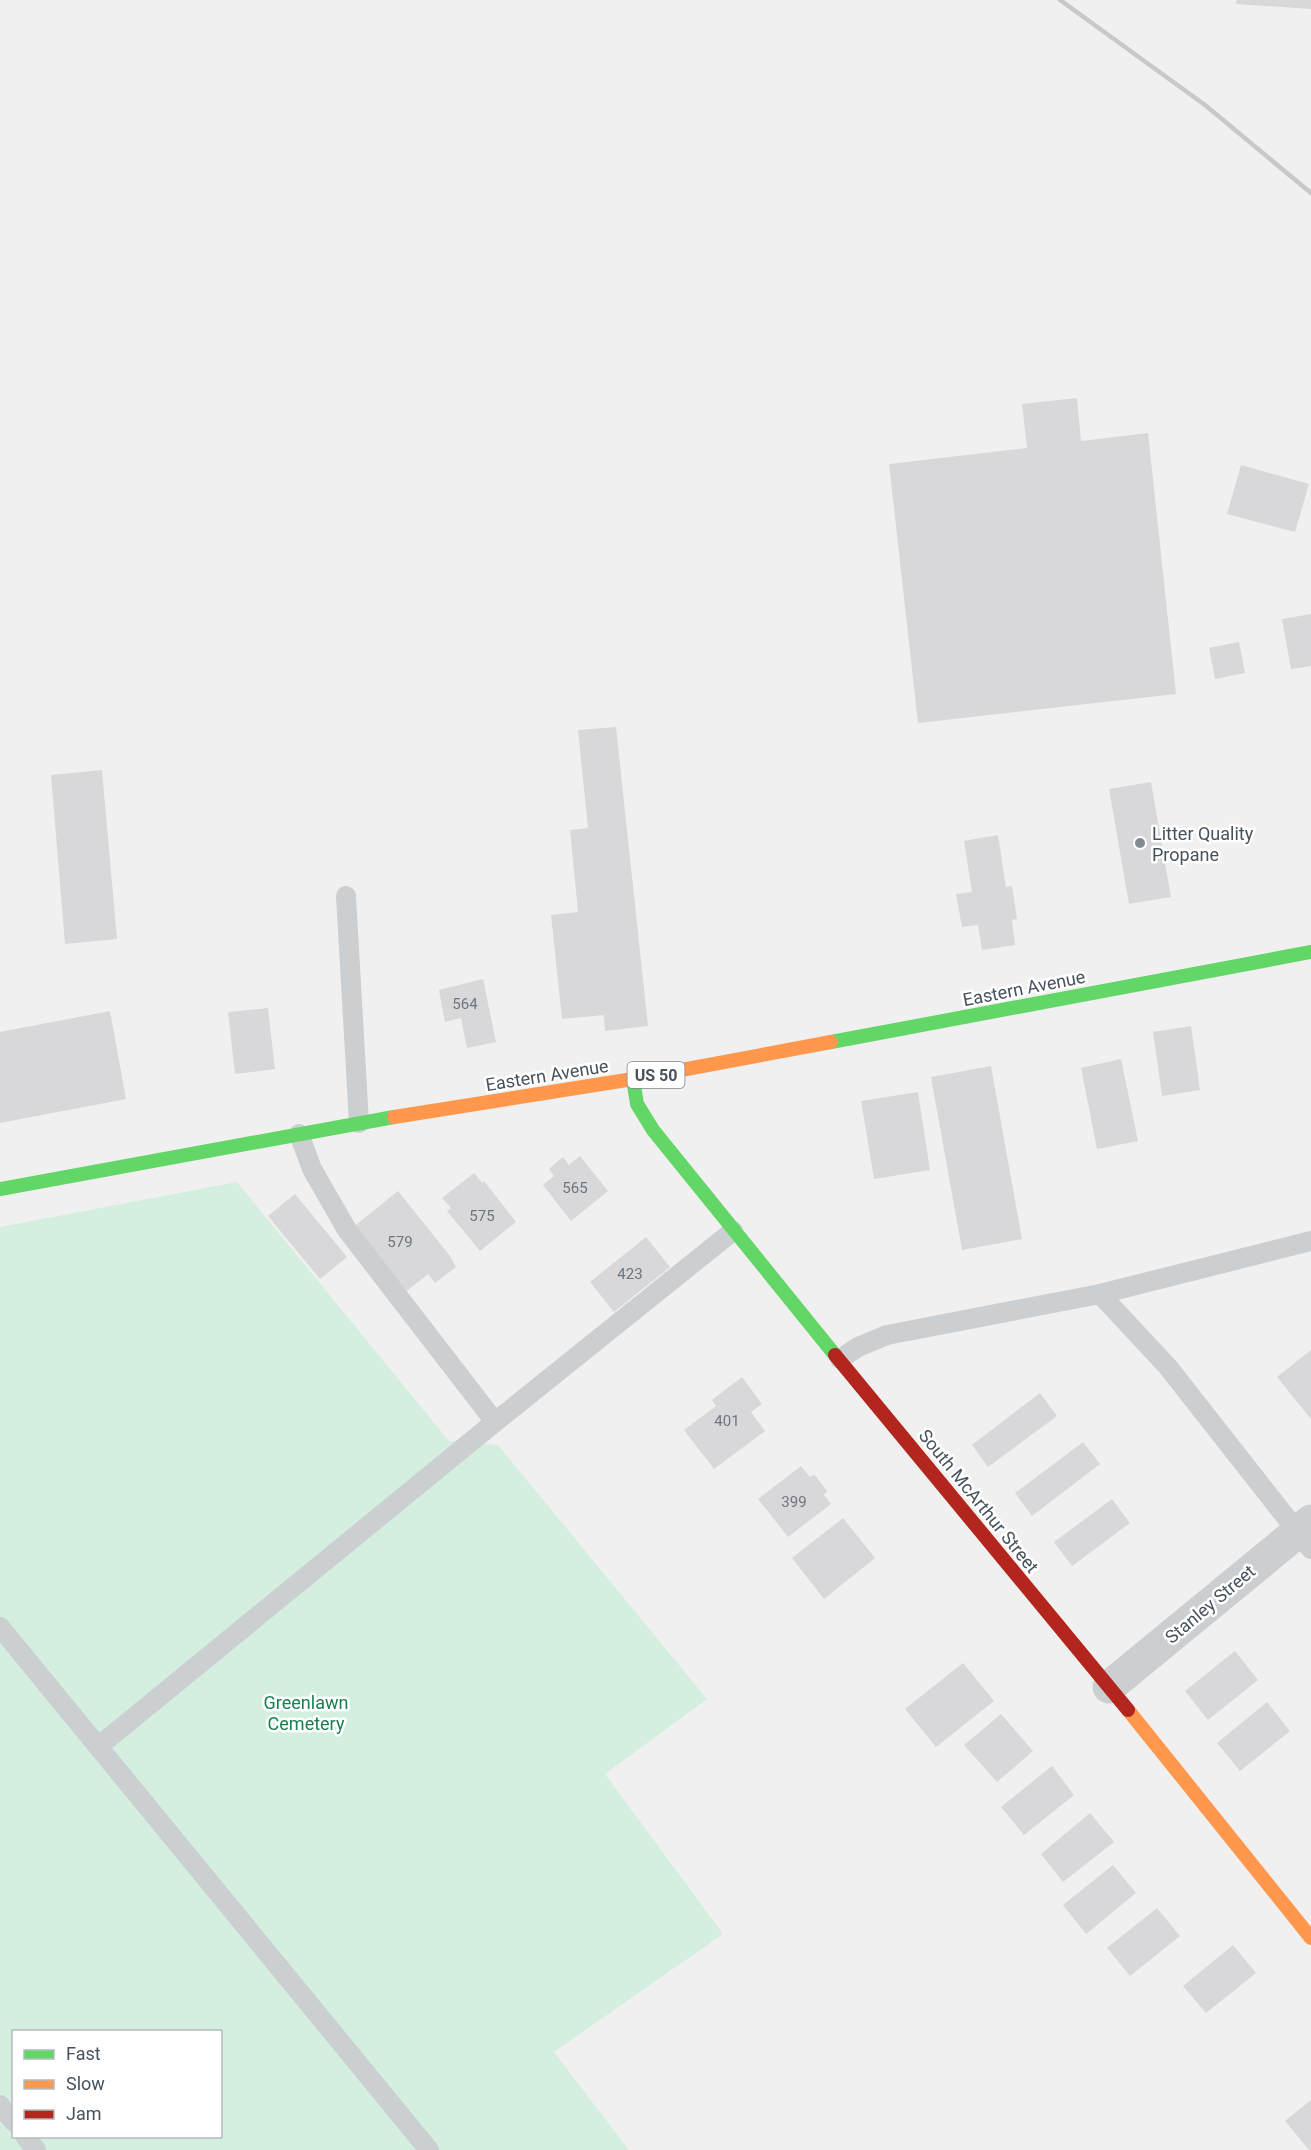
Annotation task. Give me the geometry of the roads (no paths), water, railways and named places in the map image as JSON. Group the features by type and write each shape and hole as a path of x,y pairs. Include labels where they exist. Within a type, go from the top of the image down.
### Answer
{"main road":[{"name":"Eastern Avenue","path":"0,1190 359,1123 633,1079 1311,952"},
{"name":"South McArthur Street","path":"633,1079 637,1104 653,1130 1311,1938"}],"street":[{"name":"Stanley Street","path":"1108,1687 1306,1534"}],"lane":[{"path":"346,896 359,1123"},
{"path":"299,1134 312,1169 348,1230 377,1271 495,1422"},
{"path":"99,1746 495,1422 733,1231"},
{"path":"840,1359 858,1347 887,1335 1100,1294 1311,1241"},
{"path":"1100,1294 1168,1367 1306,1534"},
{"path":"0,1627 429,2150"},
{"path":"0,2105 12,2120"},
{"path":"27,2138 36,2150"}],"railway":[{"path":"1060,0 1205,105 1311,193"}],"place":[{"name":"Litter Quality Propane","path":"1140,843"}],"park label":[{"name":"Greenlawn Cemetery","path":"306,1712"}]}
